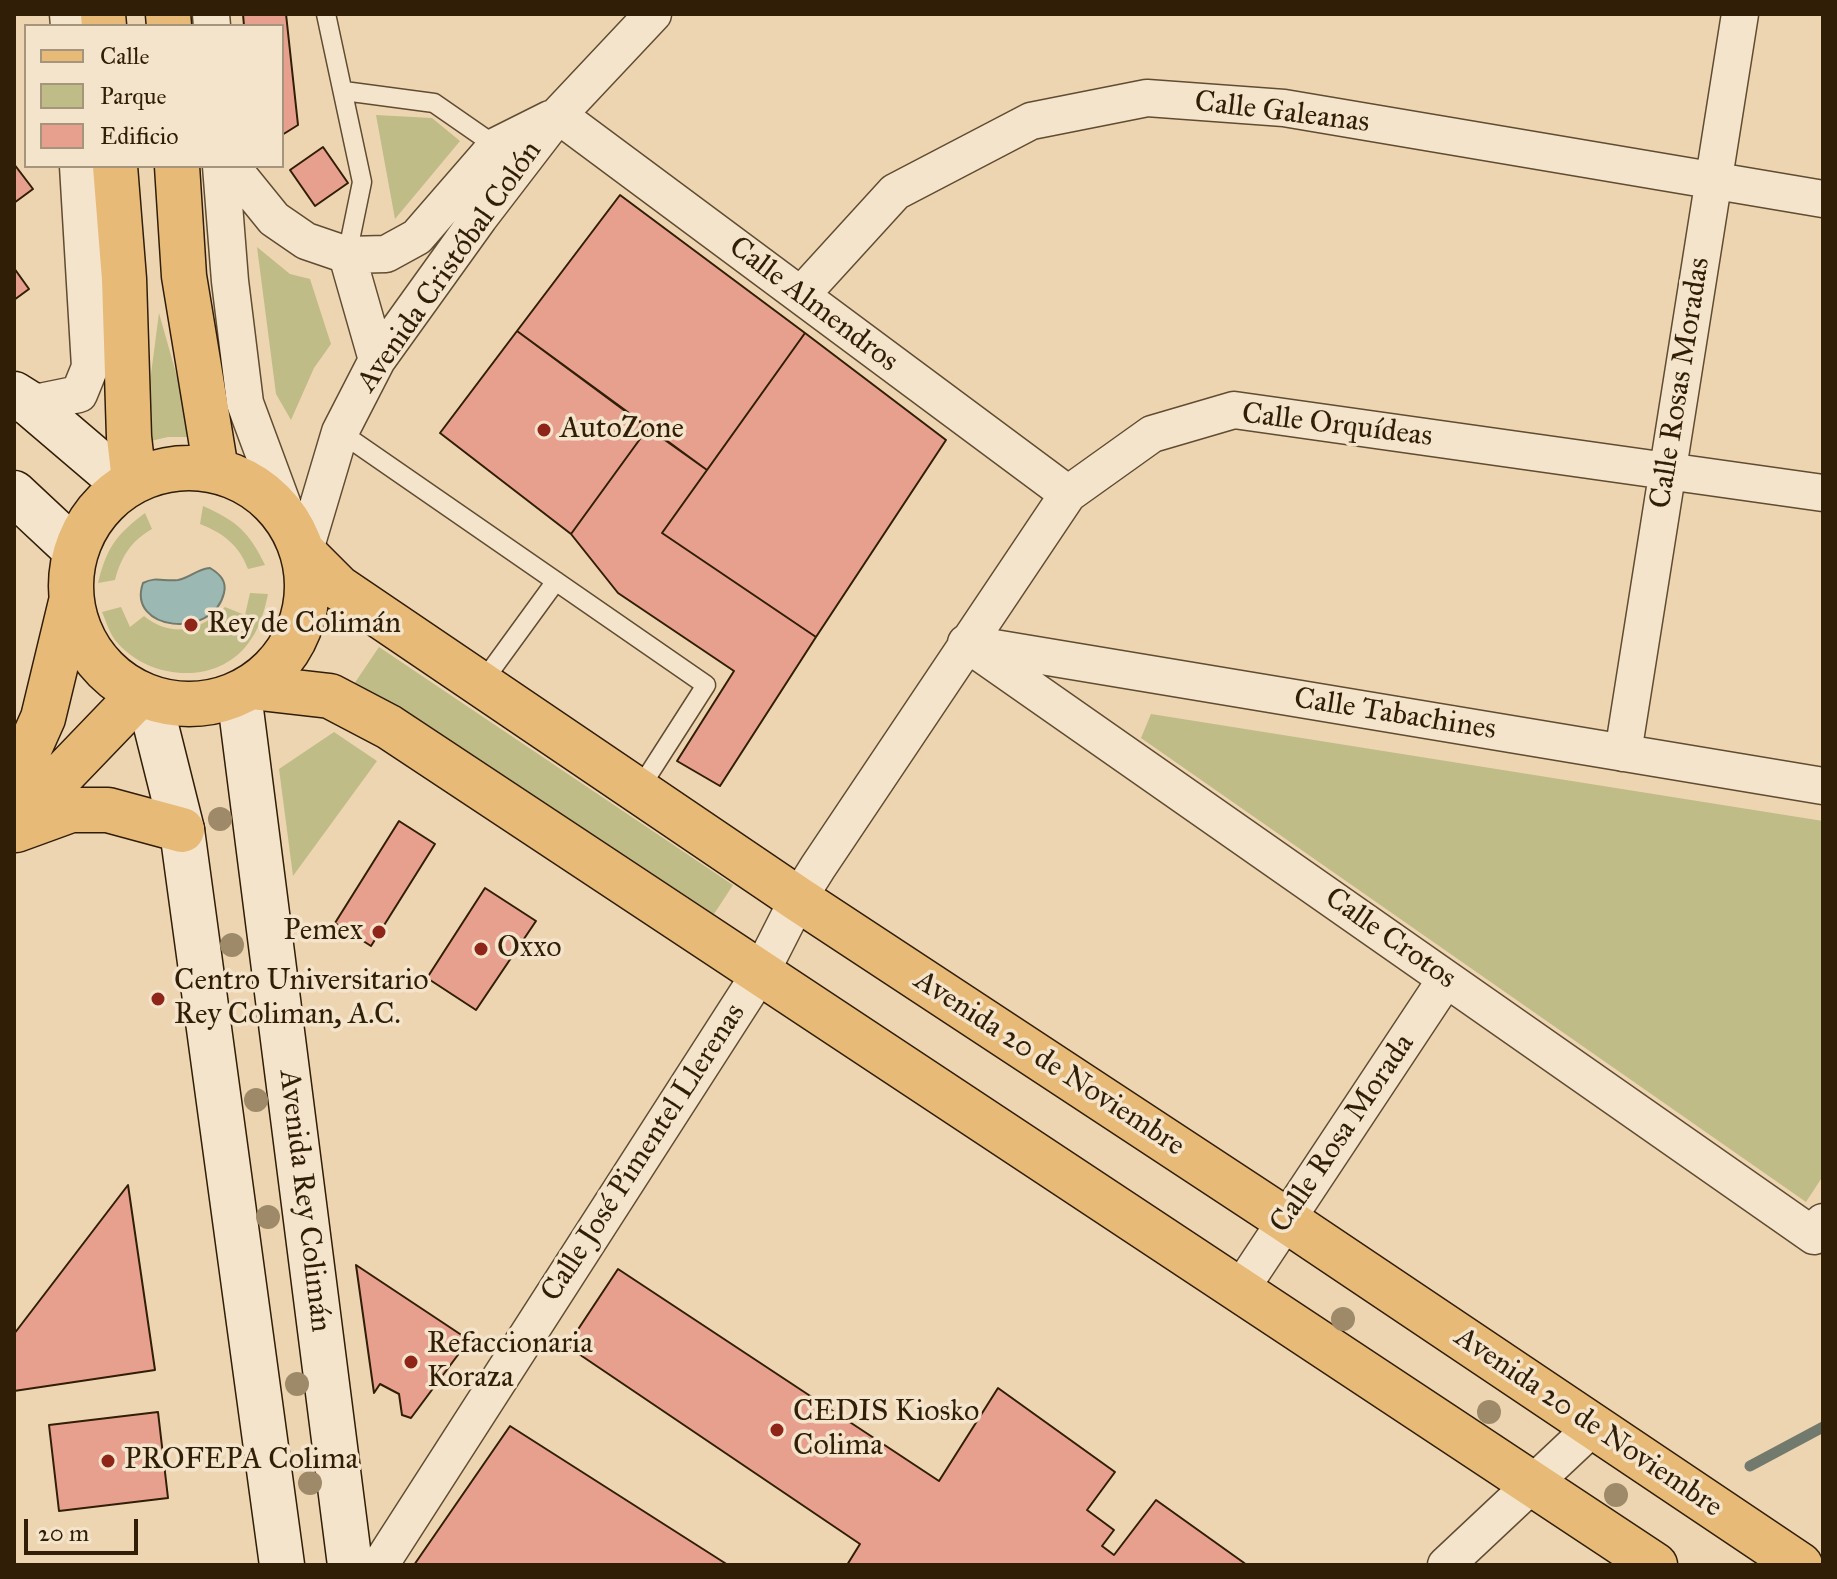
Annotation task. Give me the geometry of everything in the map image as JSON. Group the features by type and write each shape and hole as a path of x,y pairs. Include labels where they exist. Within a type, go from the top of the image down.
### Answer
{"main road":[{"path":"115,168 124,279 130,483"},
{"path":"177,168 184,276 216,470"},
{"path":"22,399 130,483"},
{"path":"171,469 216,470 243,480 268,497 296,536 308,594 303,622 291,648 273,670 245,690 210,702 179,704 144,696 120,683 102,667 87,648 77,627 71,602 70,577 75,550 86,525 104,503 130,483 171,469"},
{"path":"14,493 75,550"},
{"name":"Avenida 20 de Noviembre","path":"296,536 339,588 798,899 1286,1220 1800,1565"},
{"path":"14,783 43,718 71,602"},
{"path":"245,690 330,696 389,727 1655,1565"},
{"name":"Avenida Rey Colimán","path":"245,690 350,1565"},
{"path":"14,828 144,696"},
{"path":"144,696 182,830 282,1565"},
{"path":"14,828 71,810 108,810 182,830"}],"street":[{"name":"Avenida Cristóbal Colón","path":"296,536 340,432 377,360 558,115 653,14"},
{"name":"Calle Rosas Moradas","path":"1623,753 1740,14"},
{"name":"Calle Galeanas","path":"801,295 895,192 1031,121 1147,98 1284,108 1823,199"},
{"path":"233,168 274,219 306,241 347,255 386,254 417,237 496,146 558,115"},
{"name":"Calle Almendros","path":"558,115 1068,494"},
{"path":"22,399 79,394 90,367 78,168"},
{"path":"221,168 230,281 245,403 296,536"},
{"path":"347,255 377,360"},
{"name":"Calle Orquídeas","path":"798,899 1068,494 1152,434 1234,410 1823,493"},
{"name":"Calle Tabachines","path":"966,643 1823,786"},
{"name":"Calle Crotos","path":"966,643 1446,979 1818,1229"},
{"name":"Calle José Pimentel Llerenas","path":"380,1565 761,972 798,899"},
{"name":"Calle Rosa Morada","path":"1240,1290 1446,979"},
{"path":"1446,1565 1594,1426"}],"lane":[{"path":"326,14 362,182 347,255"},
{"path":"344,91 434,103 496,146"},
{"path":"340,432 706,685 638,791"},
{"path":"481,684 556,581"}],"green space":[{"path":"376,115 432,118 460,141 395,219"},
{"path":"257,247 290,274 310,279 331,344 314,368 291,420 276,394"},
{"path":"159,313 194,437 168,437 142,443"},
{"path":"203,506 241,529 265,565 248,569 229,541 200,524"},
{"path":"145,513 152,529 128,550 115,580 98,583 114,543"},
{"path":"250,593 268,594 251,639 233,658 199,672 180,673 144,663 115,640 102,612 121,607 130,627 144,616 165,628 186,629 207,621 225,607 245,615"},
{"path":"379,647 733,885 714,914 402,708 354,684"},
{"path":"1151,714 1823,821 1823,1176 1806,1202 1141,738"},
{"path":"334,732 377,761 293,876 279,769"}],"water":[{"path":"210,568 222,578 225,589 217,608 204,618 173,624 158,620 147,611 141,599 143,583 178,580"}],"building":[{"path":"243,14 286,14 298,125 284,134 284,24 244,24"},
{"path":"323,147 348,183 315,206 290,170"},
{"path":"14,164 33,189 14,203"},
{"path":"620,195 805,333 707,470 517,331"},
{"path":"14,268 29,289 14,300"},
{"name":"AutoZone","path":"517,331 648,428 571,534 440,433"},
{"path":"805,333 946,440 816,637 662,533"},
{"path":"648,428 707,470 662,533 816,637 720,786 677,761 734,671 618,593 571,534"},
{"path":"399,821 435,844 371,946 335,923"},
{"name":"Oxxo","path":"485,888 536,921 476,1010 427,978"},
{"path":"128,1185 155,1370 14,1391 14,1334"},
{"name":"Refaccionaria Koraza","path":"356,1265 469,1340 411,1418 402,1415 399,1394 380,1384 374,1393"},
{"name":"CEDIS Kiosko Colima","path":"618,1269 939,1481 998,1388 1115,1472 1087,1510 1114,1530 1102,1546 1114,1555 1156,1500 1247,1565 847,1565 860,1544 567,1346"},
{"name":"PROFEPA Colima","path":"158,1412 168,1498 59,1511 49,1425"},
{"path":"510,1426 728,1565 414,1565"}],"waterway":[{"path":"1750,1466 1823,1427"}],"place":[{"name":"AutoZone","path":"544,430"},
{"name":"Rey de Colimán","path":"191,625"},
{"name":"Pemex","path":"379,932"},
{"name":"Oxxo","path":"481,949"},
{"name":"Centro Universitario Rey Coliman, A.C.","path":"158,999"},
{"name":"Refaccionaria Koraza","path":"411,1362"},
{"name":"CEDIS Kiosko Colima","path":"777,1430"},
{"name":"PROFEPA Colima","path":"108,1461"}]}
